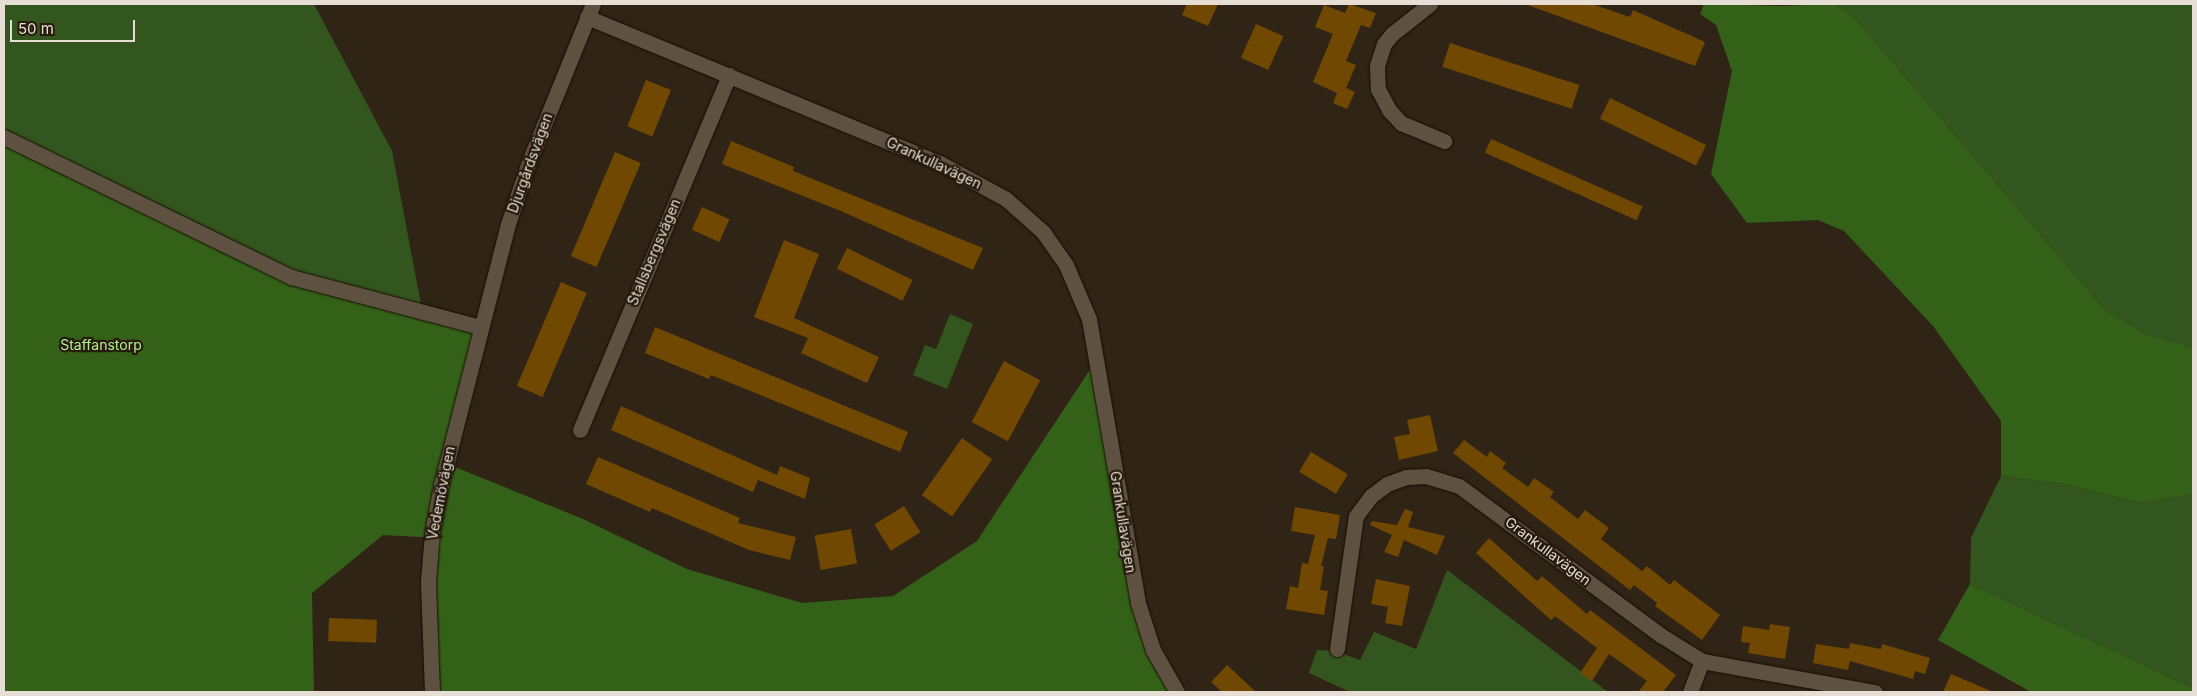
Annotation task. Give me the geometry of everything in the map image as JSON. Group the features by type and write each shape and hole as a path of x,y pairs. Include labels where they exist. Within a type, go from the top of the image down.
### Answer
{"street":[{"path":"1430,4 1392,34 1384,44 1377,66 1378,89 1389,110 1401,124 1444,141"},
{"name":"Grankullavägen","path":"590,10 729,74 976,180 1026,215 1059,254 1075,283 1089,319 1138,603 1153,650 1177,692"},
{"name":"Djurgårdsvägen","path":"480,327 508,224 530,159 590,10"},
{"name":"Stallsbergsvägen","path":"580,430 729,74"},
{"path":"4,137 291,277 480,327"},
{"name":"Vedemövägen","path":"432,692 428,581 432,533 480,327"},
{"name":"Grankullavägen","path":"1337,649 1356,516 1364,503 1387,484 1406,477 1426,476 1459,486 1662,636 1702,661 1875,692"},
{"path":"1690,692 1702,661"}],"green space":[{"path":"4,4 314,4 392,151 423,315 300,279 4,140"},
{"path":"1704,4 1782,6 1834,4 1851,14 2106,311 2146,334 2193,348 2192,493 2141,503 2064,484 2001,476 2001,421 1933,326 1844,231 1818,220 1747,223 1711,174 1732,71 1716,25 1700,14"},
{"path":"1834,4 2193,4 2193,348 2146,334 2106,311 1851,14"},
{"name":"Staffanstorp","path":"4,140 300,279 485,335 455,467 583,519 687,569 802,603 893,596 977,541 1101,353 1120,483 1151,625 1183,692 438,692 432,594 438,538 383,535 312,593 314,692 4,692"},
{"path":"950,314 973,324 947,389 913,375 925,345 936,349"},
{"path":"2001,476 2064,484 2141,503 2193,492 2193,688 1970,584 1971,538"},
{"path":"1447,570 1608,692 1350,692 1309,673 1317,650 1335,651 1360,660 1374,632 1416,649"},
{"path":"1970,584 2193,688 2193,692 2031,692 1938,640"}],"building":[{"path":"1187,4 1218,4 1208,26 1182,15"},
{"path":"1349,4 1376,13 1370,28 1361,25 1346,61 1356,65 1346,88 1355,92 1347,109 1333,103 1337,93 1313,82 1333,34 1315,27 1324,5 1345,13"},
{"path":"1525,4 1592,4 1630,17 1633,10 1705,42 1695,66"},
{"path":"1256,24 1283,36 1268,70 1241,58"},
{"path":"1450,43 1579,85 1572,109 1442,67"},
{"path":"646,80 671,90 652,136 627,126"},
{"path":"1610,98 1706,145 1696,166 1600,119"},
{"path":"1491,139 1643,207 1637,220 1485,153"},
{"path":"731,141 794,167 793,171 983,248 973,270 841,211 722,164"},
{"path":"615,152 641,163 597,267 571,256"},
{"path":"702,207 729,219 719,242 692,230"},
{"path":"784,240 819,254 794,318 879,357 867,383 801,353 808,338 754,317"},
{"path":"847,248 913,280 903,301 837,269"},
{"path":"561,282 587,293 543,397 517,386"},
{"path":"655,327 908,432 900,452 711,375 709,379 645,353"},
{"path":"1004,361 1040,380 1008,441 972,422"},
{"path":"621,406 777,475 780,466 810,478 805,499 758,480 753,492 611,430"},
{"path":"1430,415 1438,451 1399,460 1394,437 1410,434 1407,420"},
{"path":"962,438 992,459 952,517 922,495"},
{"path":"1464,440 1487,457 1490,451 1506,463 1502,468 1528,487 1534,478 1554,492 1550,497 1578,519 1585,510 1609,528 1601,539 1642,571 1647,566 1670,585 1674,580 1720,615 1702,640 1655,606 1657,603 1634,585 1630,590 1453,453"},
{"path":"1311,452 1348,474 1336,494 1299,472"},
{"path":"598,457 740,518 738,523 796,537 790,560 749,550 652,508 650,512 586,484"},
{"path":"904,506 920,532 891,551 874,525"},
{"path":"1295,507 1340,515 1336,539 1328,538 1321,566 1324,566 1320,590 1328,591 1324,615 1286,609 1290,586 1298,588 1302,563 1308,564 1315,535 1291,531"},
{"path":"1405,509 1413,512 1408,527 1445,536 1437,555 1404,540 1398,557 1384,552 1392,535 1370,525 1372,521 1397,525"},
{"path":"851,529 857,563 821,570 815,535"},
{"path":"1489,538 1537,581 1542,576 1587,614 1590,610 1676,675 1663,692 1638,692 1647,681 1609,654 1592,681 1580,673 1597,648 1555,616 1551,620 1476,553"},
{"path":"1376,579 1410,586 1402,626 1385,623 1388,607 1371,604"},
{"path":"329,618 377,620 376,643 328,641"},
{"path":"1770,624 1790,627 1785,659 1748,653 1750,643 1741,642 1743,626 1769,630"},
{"path":"1850,643 1881,649 1882,644 1930,658 1925,674 1915,671 1913,679 1850,661 1848,670 1813,663 1816,644 1849,649"},
{"path":"1227,665 1256,692 1222,692 1211,682"},
{"path":"1951,674 1993,692 1943,692"}]}
